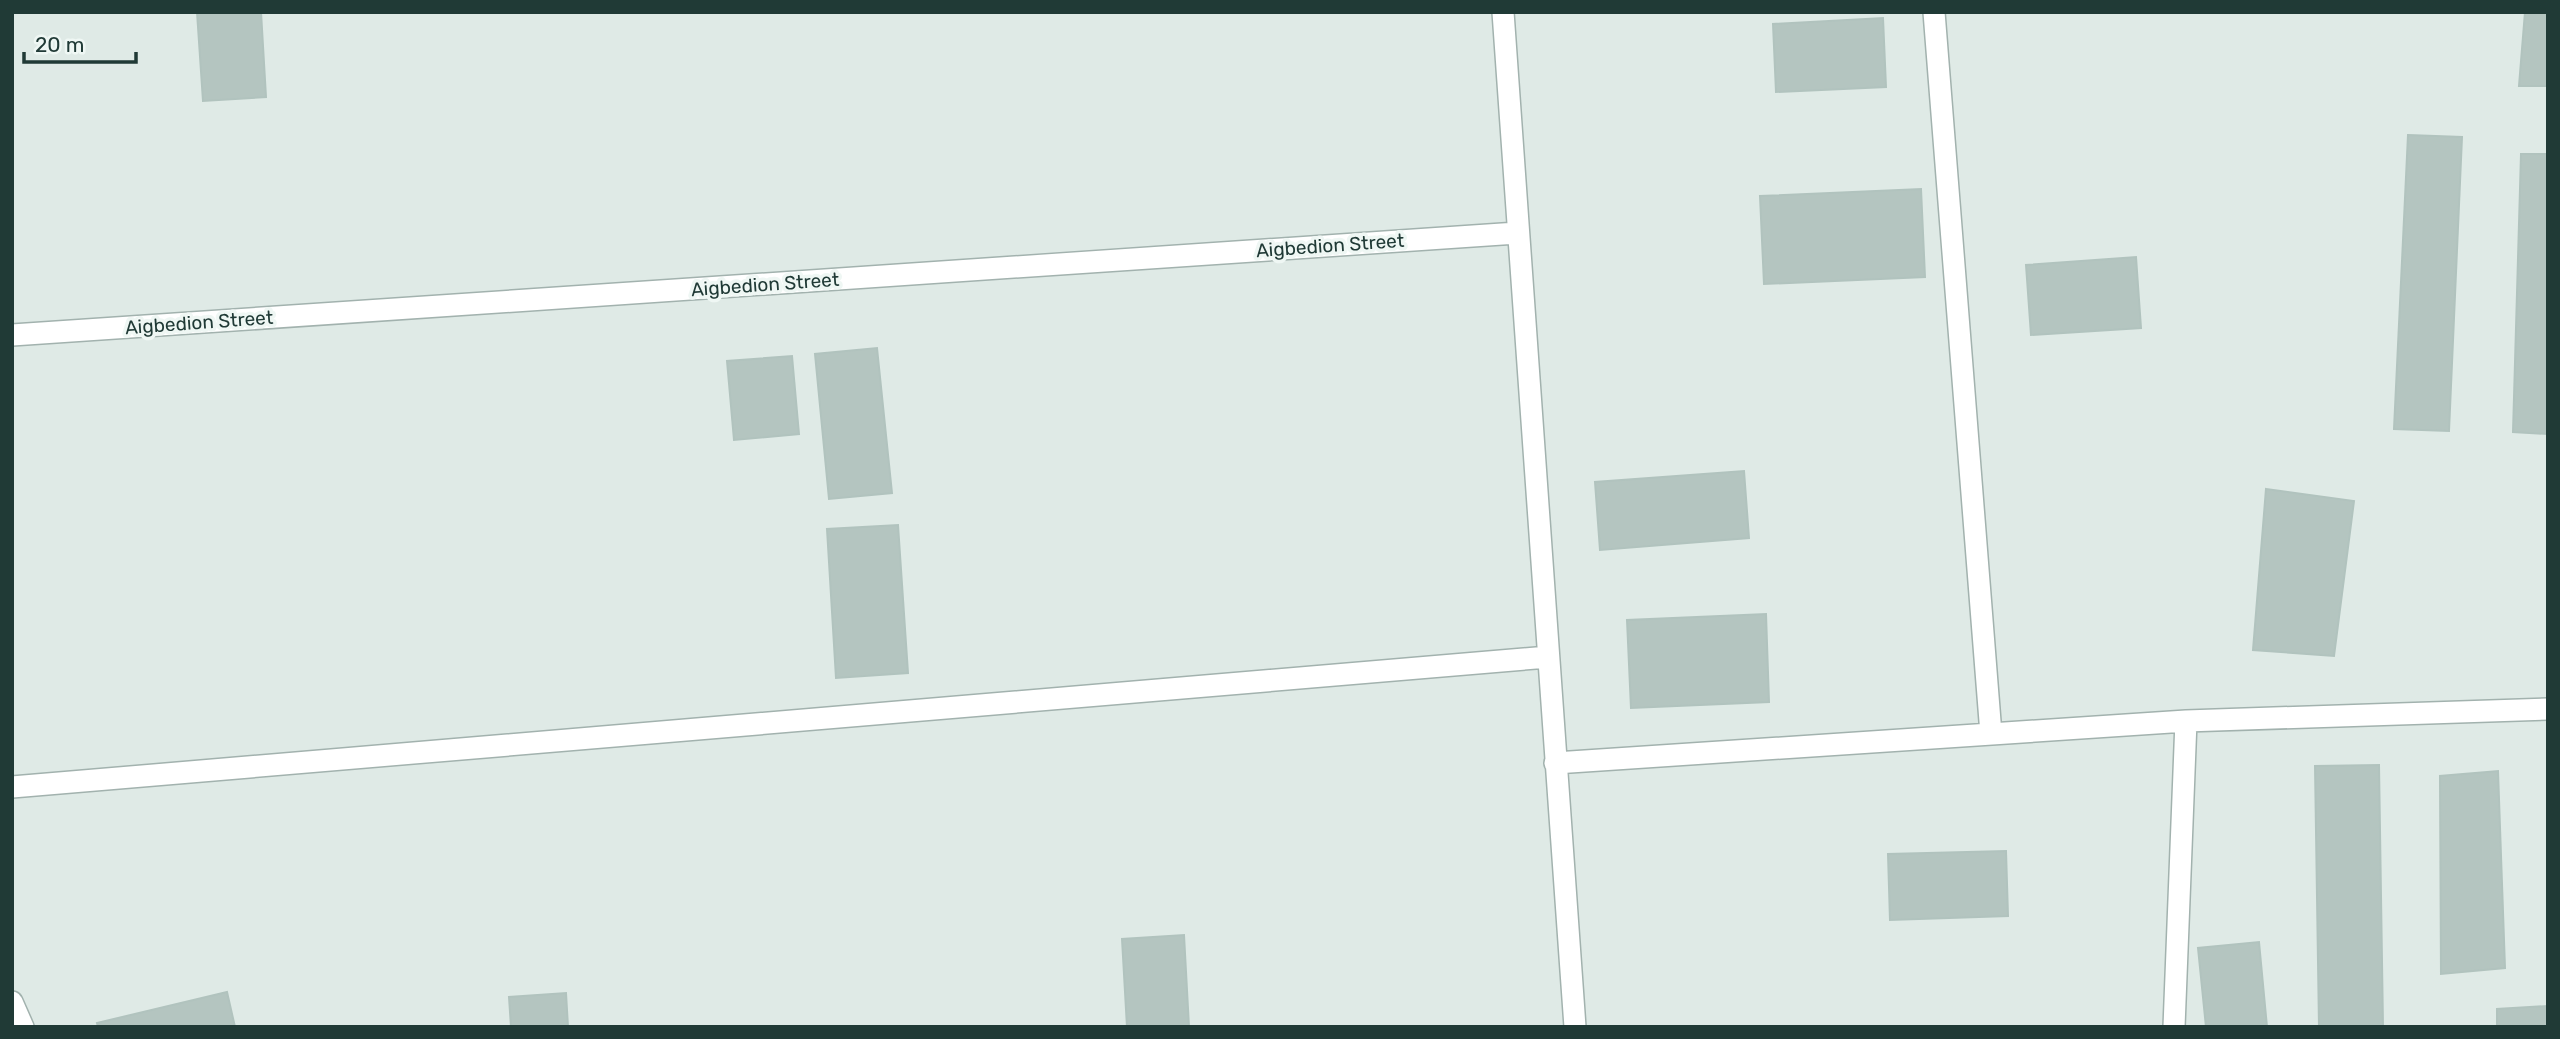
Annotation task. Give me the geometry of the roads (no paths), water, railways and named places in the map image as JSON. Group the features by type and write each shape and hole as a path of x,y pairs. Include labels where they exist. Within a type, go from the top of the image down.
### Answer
{"street":[{"path":"1503,12 1575,1027"},
{"path":"1934,12 1991,734"},
{"name":"Aigbedion Street","path":"12,335 1517,233"},
{"path":"12,786 1548,657"},
{"path":"1555,763 2186,721 2548,709"},
{"path":"2174,1027 2186,721"},
{"path":"12,1002 23,1027"}]}
